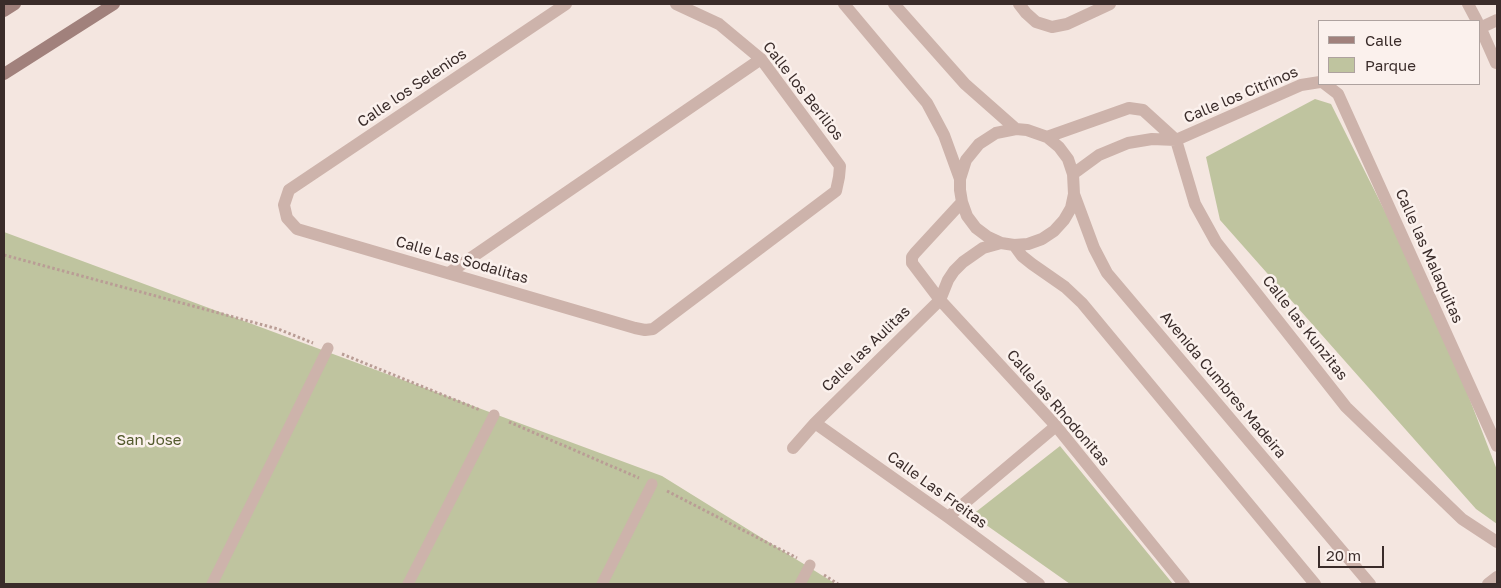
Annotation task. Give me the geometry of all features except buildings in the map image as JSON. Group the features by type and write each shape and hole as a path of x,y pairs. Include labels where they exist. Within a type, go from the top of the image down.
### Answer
{"street":[{"path":"4,11 15,4"},
{"path":"4,74 114,4"},
{"name":"Calle los Selenios","path":"284,204 289,190 566,4"},
{"name":"Calle los Berilios","path":"645,330 653,328 836,192 839,177 840,166 761,59 719,24 676,4"},
{"path":"844,4 927,103 944,135 960,179"},
{"path":"894,4 964,84 1016,129"},
{"path":"1019,4 1036,22 1052,27 1067,24 1110,4"},
{"path":"1468,4 1476,20"},
{"path":"1481,27 1497,20"},
{"path":"1481,29 1496,63"},
{"path":"449,273 761,59"},
{"name":"Calle los Citrinos","path":"1176,140 1301,85 1318,82"},
{"name":"Calle las Malaquitas","path":"1326,85 1338,94 1497,446"},
{"path":"1046,137 1129,108 1142,110 1176,140"},
{"path":"940,300 954,271 983,248 1008,244 1035,241 1054,231 1064,220 1071,208 1074,194 1073,174 1068,159 1046,137 1027,130 1016,129 996,133 979,144 966,160 960,179 962,202 967,216 976,228 988,237 1008,244 1032,264 1065,287 1082,303 1315,584"},
{"path":"1073,174 1099,155 1128,143 1152,139 1176,140"},
{"name":"Calle las Kunzitas","path":"1176,140 1195,204 1216,242 1346,407 1462,519 1497,542"},
{"name":"Avenida Cumbres Madeira","path":"1074,194 1094,248 1107,273 1370,584"},
{"name":"Calle las Rhodonitas","path":"962,202 915,253 911,259 912,263 940,300 1056,426 1184,584"},
{"name":"Calle Las Sodalitas","path":"284,204 287,218 297,229 645,330"},
{"name":"Calle las Aulitas","path":"814,423 940,300"},
{"path":"793,448 814,423"},
{"name":"Calle Las Freitas","path":"814,423 948,517 1039,584"},
{"path":"948,517 1056,426"},
{"path":"1488,584 1497,576"}],"lane":[{"path":"212,584 328,348"},
{"path":"408,584 494,415"},
{"path":"602,584 652,484"},
{"path":"800,584 810,565"}],"path":[{"path":"4,255 278,329 328,348 494,415 652,484 810,565 838,584"}],"green space":[{"path":"1315,99 1331,104 1438,317 1497,470 1497,524 1476,509 1220,220 1206,157"},
{"name":"San Jose","path":"4,232 662,476 836,584 4,584"},
{"path":"1060,446 1173,584 1070,584 972,515"}]}
